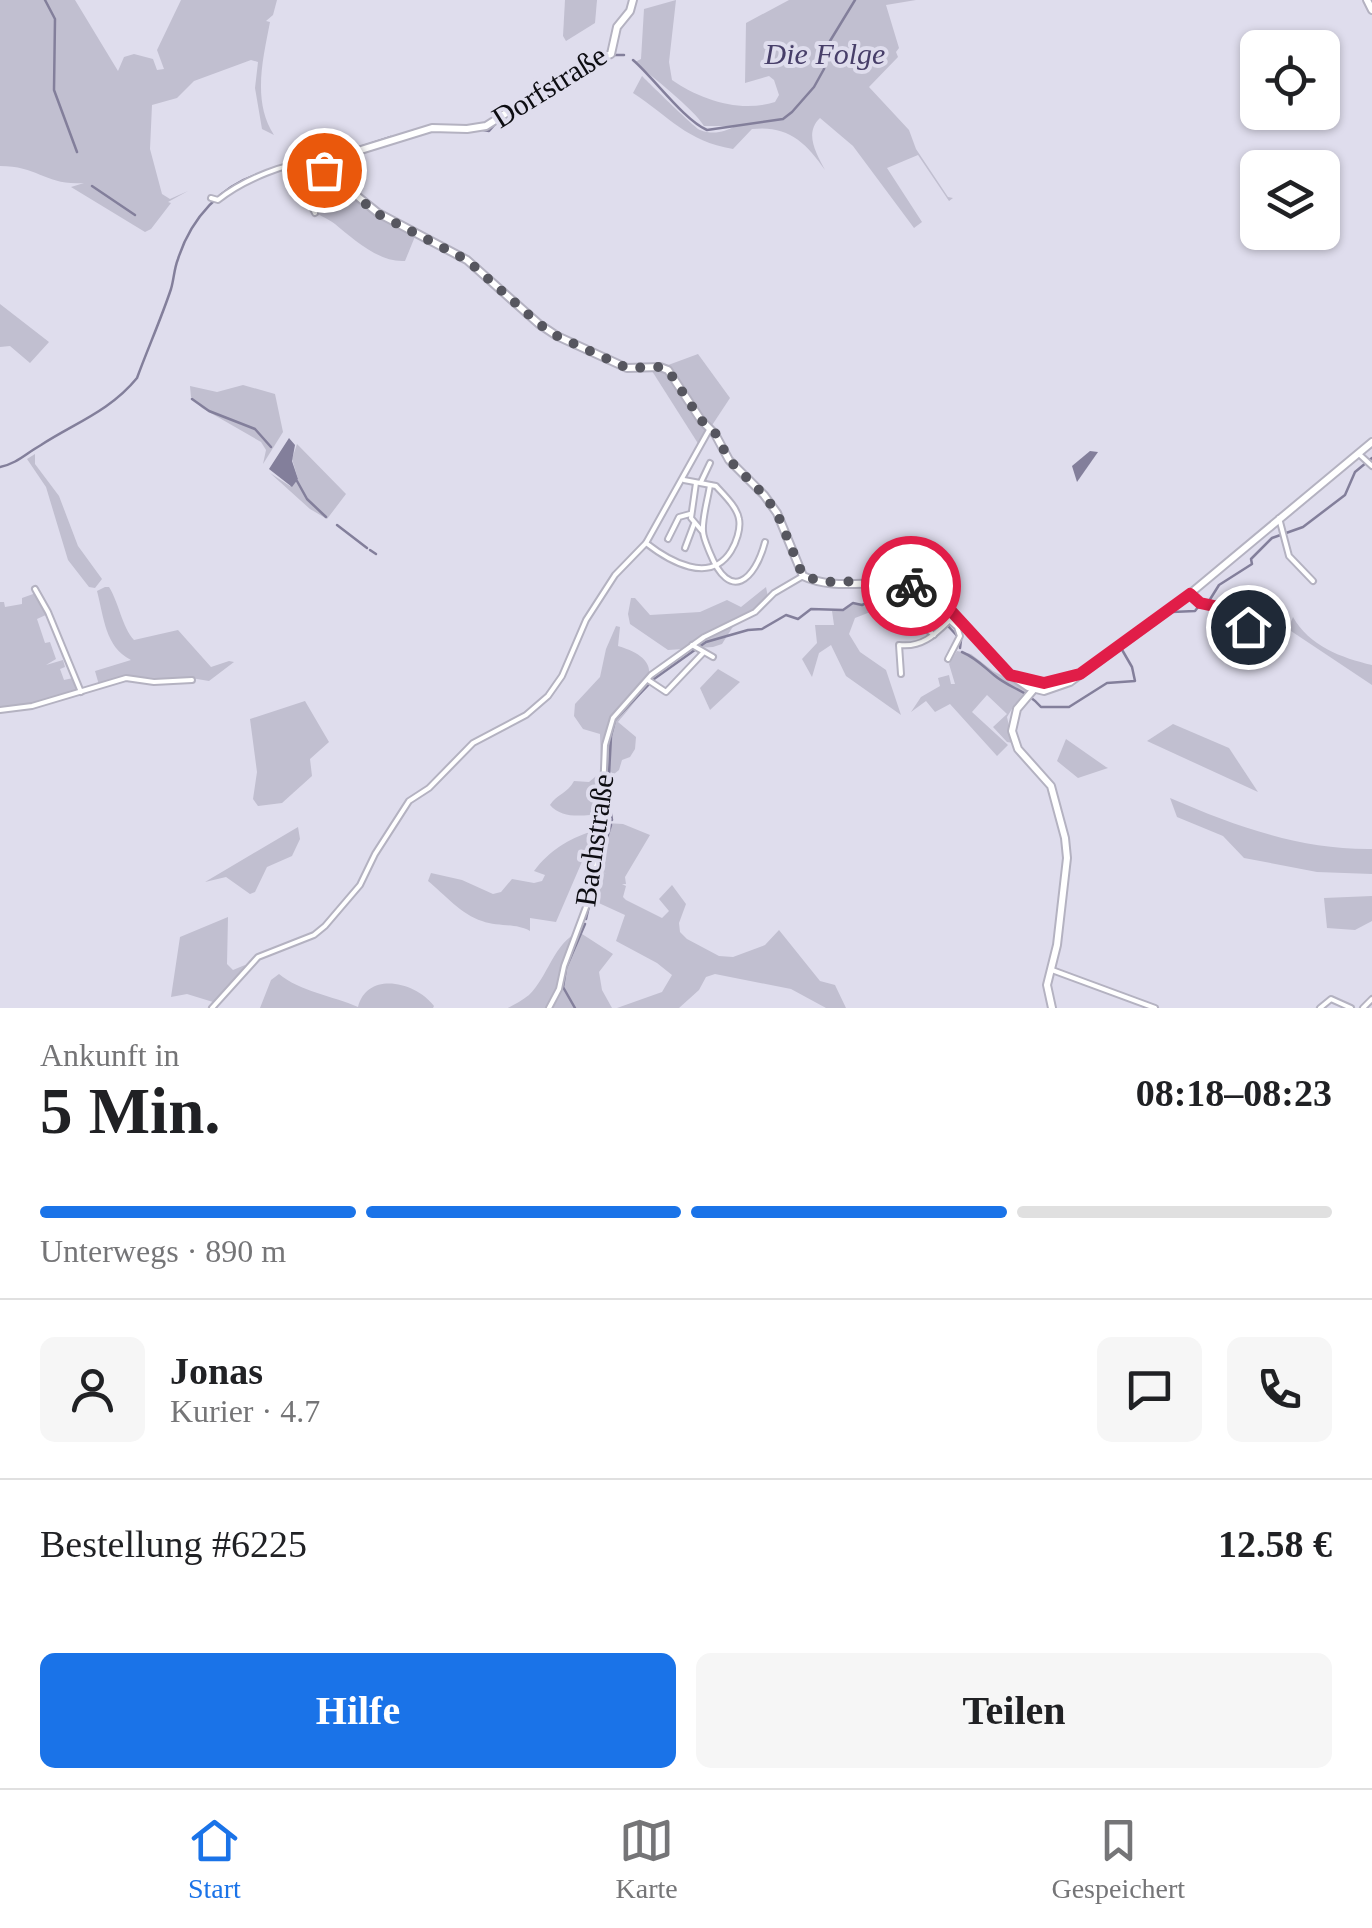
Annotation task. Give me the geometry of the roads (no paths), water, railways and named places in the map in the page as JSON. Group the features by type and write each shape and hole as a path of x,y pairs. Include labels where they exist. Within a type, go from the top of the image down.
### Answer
{"street":[{"name":"Dorfstraße","path":"213,199 241,183 302,162 320,164 428,129 467,130 486,126 567,74 611,54 617,27 630,10 632,0"},
{"path":"1367,0 1372,10"},
{"path":"316,213 307,197 320,164 378,214 467,260 557,336 627,368 668,370 709,430 716,434 729,460 777,513 803,576 824,582 913,586 938,598 960,630 948,659"},
{"path":"212,1008 258,957 310,937 325,926 355,892 408,801 426,790 473,743 526,715 542,702 562,676 582,626 626,563 646,542 709,430"},
{"path":"1052,1008 1047,991 1057,946 1066,848 1051,786 1018,750 1012,720 1030,694 1052,689 1080,674 1190,594 1372,442"},
{"path":"1360,455 1372,466"},
{"path":"702,530 690,514 698,482 710,464"},
{"path":"646,542 664,556 702,568 715,565 730,552 740,520 725,497 716,486 683,480"},
{"path":"710,485 702,530 715,565 728,582 741,582 765,542"},
{"path":"668,539 678,517 690,514"},
{"path":"1279,518 1288,556 1314,581"},
{"path":"686,548 694,524"},
{"name":"Bachstraße","path":"549,1008 560,989 589,898 600,838 608,727 650,681 803,576"},
{"path":"35,589 81,692"},
{"path":"1190,594 1202,603 1242,612 1242,623 1248,627"},
{"path":"902,616 906,613 934,635"},
{"path":"901,674 899,646 917,646 952,618"},
{"path":"952,618 1030,694"},
{"path":"698,650 714,657"},
{"name":"Bachstraße","path":"650,681 666,692 698,650"},
{"path":"1010,675 1044,683 1080,674"},
{"path":"0,710 24,708 126,678 152,682 192,680"},
{"path":"1051,970 1155,1008"},
{"path":"1364,1008 1372,998"},
{"path":"1320,1008 1328,1000 1350,1008"}],"waterway":[{"path":"45,0 55,19 54,90 77,152"},
{"path":"633,60 707,130 783,119 814,87 824,69 830,41 855,0"},
{"path":"597,64 624,55"},
{"path":"528,102 551,88"},
{"path":"478,129 489,131 496,123"},
{"path":"351,150 391,137"},
{"path":"293,163 329,157"},
{"path":"0,467 17,461 104,408 137,378 191,230 221,195 262,173"},
{"path":"92,186 135,215"},
{"path":"192,399 209,411 255,429 271,447"},
{"path":"1172,612 1195,611 1202,602 1209,601 1219,585 1252,564 1251,559 1272,538 1303,527 1345,495 1355,472 1372,458"},
{"path":"297,481 307,499 326,517"},
{"path":"337,525 367,548"},
{"path":"370,550 376,554"},
{"path":"888,593 896,589 942,623"},
{"path":"612,820 608,794 615,720 654,679 706,642 762,629 786,615 798,619 811,609 843,610 853,603 862,605 884,596"},
{"path":"948,626 961,640 960,648"},
{"path":"962,652 1041,707 1069,707 1107,683 1135,681 1121,648"},
{"path":"595,875 611,825"},
{"path":"586,919 592,893"},
{"path":"575,1008 563,987 566,968 585,924"}],"park label":[{"name":"Die Folge","path":"825,53"}]}
